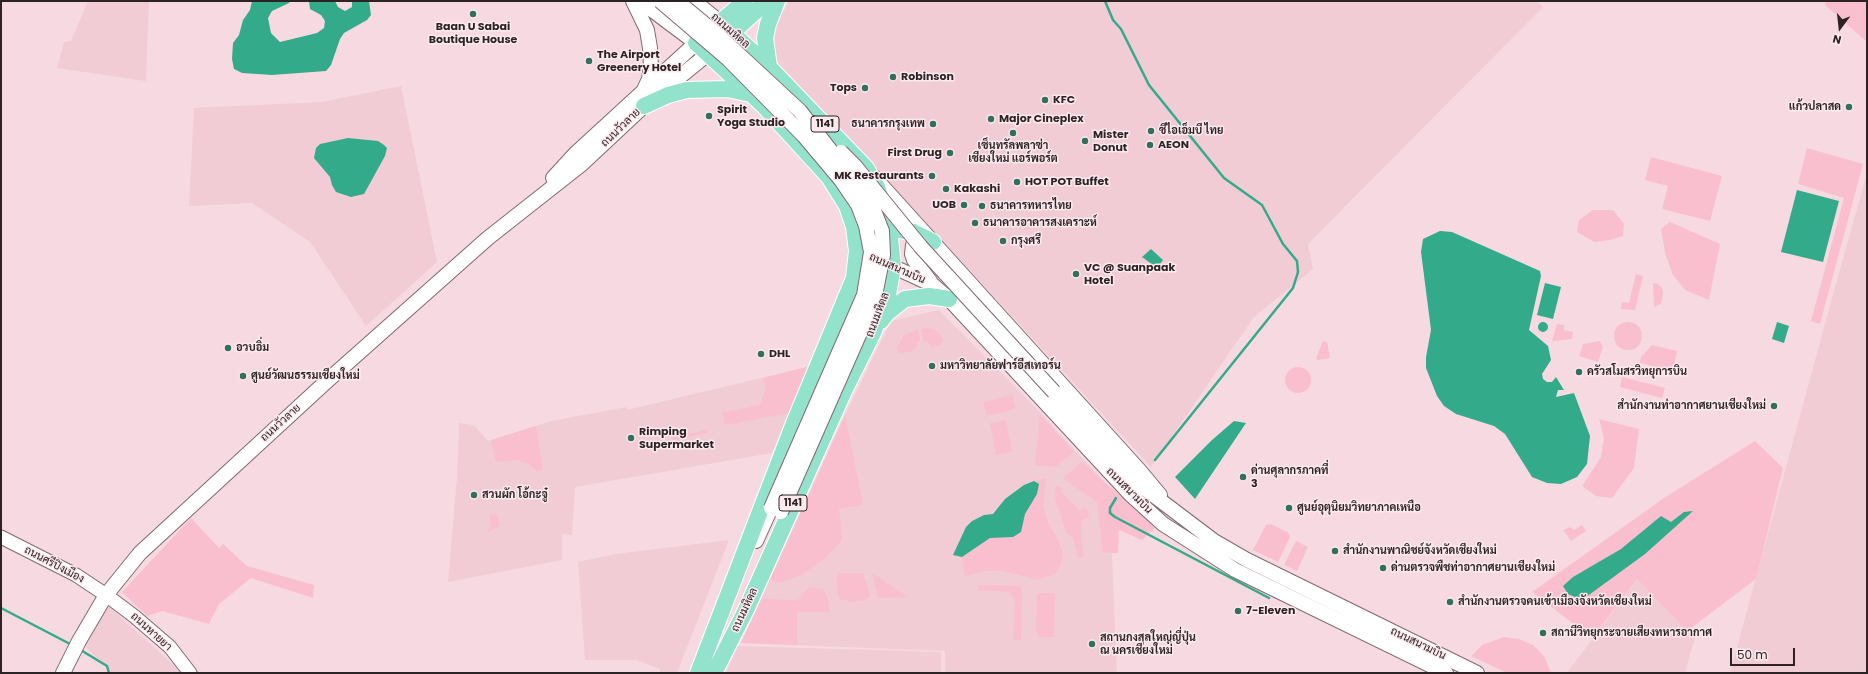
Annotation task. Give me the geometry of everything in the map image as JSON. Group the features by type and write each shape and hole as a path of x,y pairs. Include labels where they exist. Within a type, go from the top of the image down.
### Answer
{"main road":[{"path":"634,1 647,30 650,48 651,66 643,100 687,90 727,89 753,95"},
{"name":"ถนนมหิดล","path":"640,1 709,53 753,95 829,177 847,206 854,227 857,249 854,278 794,423 698,673"},
{"name":"ถนนมหิดล","path":"660,1 728,59 804,136 840,180 858,206 866,226 872,252 864,295 776,510 714,673"},
{"name":"ถนนมหิดล","path":"677,1 719,36 800,111 871,203 882,231 883,255 877,288 869,313 776,510 706,652"},
{"name":"ถนนมหิดล","path":"694,1 727,27 769,67 866,168 877,187 890,229 893,266 888,294 873,333 860,358 746,610 714,673"},
{"path":"709,53 745,1"},
{"path":"696,43 727,27 767,1"},
{"path":"769,67 765,38 768,24 777,1"},
{"name":"ถนนวัวลาย","path":"63,673 79,641 106,595 140,553 327,382 514,217 582,164 696,43"},
{"name":"ถนนวัวลาย","path":"643,100 709,53"},
{"name":"ถนนสนามบิน","path":"800,111 855,166 921,247 1132,479 1170,510 1214,542 1246,560 1477,673"},
{"name":"ถนนสนามบิน","path":"866,168 929,240 1145,476 1170,510"},
{"path":"857,249 868,236 890,229 913,232 929,240"},
{"path":"929,240 916,242 913,245 912,254 914,260 933,285"},
{"name":"ถนนสนามบิน","path":"857,249 933,285 949,299 1130,494 1163,523 1234,570 1446,673"},
{"path":"873,333 887,313 905,299 929,296 949,299"},
{"path":"828,343 837,339 846,340 858,350 860,358"}],"street":[{"name":"ถนนศรีปิงเมือง","path":"1,538 76,575 106,595"},
{"name":"ถนนหายยา","path":"106,595 134,616 170,647 190,673"}],"shaded area":[{"path":"88,1 149,1 146,81 57,68 64,42 71,41"},
{"path":"252,1 290,1 289,3 272,11 268,18 271,33 280,42 317,33 324,28 325,21 321,15 310,9 309,1 335,1 338,7 345,11 352,7 352,1 369,1 371,15 367,20 344,33 340,39 331,65 326,71 272,75 242,73 234,69 232,59 233,43 239,35 243,20 250,10"},
{"name":"เซ็นทรัลพลาซ่า เชียงใหม่ แอร์พอร์ต","path":"789,1 1537,1 1543,7 1308,244 1313,269 1254,317 1151,467 872,164 774,67 772,50 777,25"},
{"path":"1826,1 1867,1 1867,42 1825,5"},
{"path":"401,86 437,262 366,326 310,242 252,203 189,206 194,108 322,102"},
{"path":"348,138 378,141 387,148 385,156 364,194 351,197 336,192 330,177 314,158 316,148 320,144"},
{"path":"1807,148 1863,164 1820,324 1811,321 1844,198 1798,184"},
{"path":"1651,157 1722,176 1710,221 1662,209 1668,186 1645,180"},
{"path":"1867,173 1867,673 1730,673 1829,309"},
{"path":"1797,190 1839,201 1823,262 1781,252"},
{"path":"1593,210 1613,210 1624,224 1623,236 1610,240 1594,242 1577,232 1579,220"},
{"path":"1670,222 1720,244 1709,300 1685,290 1673,275 1665,253 1661,229"},
{"path":"1440,231 1452,232 1540,271 1541,276 1529,330 1548,346 1551,360 1542,374 1543,379 1547,382 1552,382 1556,377 1564,390 1558,390 1556,397 1574,393 1590,436 1587,464 1577,477 1561,484 1547,483 1532,477 1505,434 1494,426 1456,414 1444,406 1437,396 1426,368 1426,357 1431,330 1421,252 1423,239"},
{"path":"1151,249 1163,260 1157,268 1142,257"},
{"path":"1636,274 1643,276 1635,310 1621,309 1622,302 1629,303"},
{"path":"1545,283 1561,287 1553,319 1537,315"},
{"path":"1653,283 1658,284 1662,288 1663,293 1661,304 1654,307"},
{"path":"939,310 1038,410 1109,487 1117,673 945,673 945,651 741,643 845,415 891,321"},
{"path":"1541,322 1545,322 1547,323 1547,331 1541,332 1538,329 1538,325"},
{"path":"1628,322 1638,326 1642,336 1638,346 1628,350 1618,346 1614,336 1618,326"},
{"path":"1777,322 1789,326 1784,343 1772,339"},
{"path":"1557,324 1564,325 1564,330 1573,332 1572,339 1552,341"},
{"path":"925,328 933,329 940,334 943,340 941,345 932,347 925,340 923,341 921,330"},
{"path":"918,330 920,341 918,342 914,351 901,353 897,351 897,348 904,335"},
{"path":"1323,341 1327,342 1330,358 1318,360 1316,358"},
{"path":"1600,341 1603,347 1598,362 1579,356 1583,344"},
{"path":"1652,345 1677,351 1673,371 1640,363 1641,357"},
{"path":"811,366 772,453 575,487 572,535 562,534 562,560 448,582 457,478 459,423 474,425 488,441 552,421 626,407 627,410"},
{"path":"811,366 790,413 725,425 723,412 760,405 766,387 763,378"},
{"path":"1298,367 1307,371 1311,380 1307,389 1298,393 1289,389 1285,380 1289,371"},
{"path":"1622,377 1665,388 1662,398 1620,387"},
{"path":"1012,395 1016,409 987,416 983,402"},
{"path":"845,415 863,505 839,509 842,540 822,561 799,576 779,583 770,580"},
{"path":"1040,415 1074,452 1055,467 1035,465"},
{"path":"1599,419 1639,429 1634,468 1612,498 1596,496 1582,486 1601,457 1604,438"},
{"path":"1006,420 1012,452 996,455 990,423"},
{"path":"1234,421 1246,423 1195,499 1175,477 1212,440"},
{"path":"536,426 543,469 536,471 528,464 518,460 496,462 491,440"},
{"path":"707,430 707,433 673,440 673,437"},
{"path":"1755,441 1783,468 1756,579 1687,631 1637,579 1592,638 1532,592 1664,498"},
{"path":"1082,462 1156,527 1142,540 1119,530 1118,553 1103,553 1097,502 1063,478"},
{"path":"1046,478 1043,506 1049,526 1058,539 1063,554 1059,569 1053,575 1038,580 1003,571 987,571 965,576 962,557 990,538 1013,537 1021,532 1025,514 1037,494 1039,484 1034,481"},
{"path":"1034,481 1039,484 1037,494 1025,514 1021,532 1013,537 990,538 962,557 953,555 966,527 972,521 984,515 993,514 1005,499 1024,485"},
{"path":"1056,486 1063,488 1061,492 1079,510 1085,508 1088,511 1089,517 1081,520 1083,558 1078,558 1073,538 1066,533 1055,497"},
{"path":"1693,511 1645,554 1582,600 1568,594 1563,586 1573,577 1621,549 1661,516 1671,522 1684,512"},
{"path":"489,514 497,515 500,524 497,528 487,532 491,525"},
{"path":"191,518 219,548 223,544 247,566 314,585 313,598 251,578 219,604 209,624 162,611 147,616 122,592"},
{"path":"1271,524 1289,533 1290,537 1278,562 1253,550 1266,525"},
{"path":"1582,525 1586,531 1571,541 1563,530 1571,527 1574,530"},
{"path":"729,540 677,673 659,673 660,669 636,660 585,660 578,562 616,554"},
{"path":"1296,541 1308,547 1297,571 1284,565"},
{"path":"839,573 863,573 870,595 866,600 854,602 839,599 836,580"},
{"path":"872,573 908,597 878,598"},
{"path":"1637,579 1687,631 1696,634 1685,673 1567,673"},
{"path":"979,585 1019,586 1022,591 1021,640 1013,640 1015,601 1009,592 978,590"},
{"path":"809,587 823,589 828,599 829,612 797,612 797,645 741,643 762,598 797,601"},
{"path":"1037,593 1055,593 1054,637 1040,637 1036,631"},
{"path":"109,607 177,668 180,673 112,673 83,644"},
{"path":"1504,637 1519,639 1533,645 1544,656 1551,673 1507,673 1471,656 1482,645"},
{"path":"738,646 941,652 941,673 726,673"}],"waterway":[{"path":"1105,1 1113,20 1121,29 1149,85 1224,178 1262,205 1283,244 1297,261 1298,272 1293,288 1155,460"},
{"path":"1116,498 1110,508 1110,513 1115,517 1269,598"},
{"path":"1,608 72,645"},
{"path":"79,649 107,666 109,673"}],"place":[{"name":"Baan U Sabai Boutique House","path":"473,14"},
{"name":"The Airport Greenery Hotel","path":"589,61"},
{"name":"Robinson","path":"893,77"},
{"name":"Tops","path":"865,88"},
{"name":"KFC","path":"1045,100"},
{"name":"แก้วปลาสด","path":"1849,107"},
{"name":"Spirit Yoga Studio","path":"709,116"},
{"name":"Major Cineplex","path":"991,119"},
{"name":"ธนาคารกรุงเทพ","path":"933,124"},
{"name":"ซีไอเอ็มบี ไทย","path":"1151,131"},
{"name":"เซ็นทรัลพลาซ่า เชียงใหม่ แอร์พอร์ต","path":"1013,133"},
{"name":"Mister Donut","path":"1085,141"},
{"name":"AEON","path":"1150,145"},
{"name":"First Drug","path":"950,153"},
{"name":"MK Restaurants","path":"932,176"},
{"name":"HOT POT Buffet","path":"1017,182"},
{"name":"Kakashi","path":"946,189"},
{"name":"UOB","path":"964,205"},
{"name":"ธนาคารทหารไทย","path":"982,206"},
{"name":"ธนาคารอาคารสงเคราะห์","path":"975,223"},
{"name":"กรุงศรี","path":"1003,241"},
{"name":"VC @ Suanpaak Hotel","path":"1076,274"},
{"name":"อวบอิ่ม","path":"228,348"},
{"name":"DHL","path":"761,354"},
{"name":"มหาวิทยาลัยฟาร์อีสเทอร์น","path":"932,366"},
{"name":"ครัวสโมสรวิทยุการบิน","path":"1579,372"},
{"name":"ศูนย์วัฒนธรรมเชียงใหม่","path":"243,376"},
{"name":"สำนักงานท่าอากาศยานเชียงใหม่","path":"1774,406"},
{"name":"Rimping Supermarket","path":"631,438"},
{"name":"ด่านศุลากรภาคที่ 3","path":"1243,477"},
{"name":"สวนผัก โอ้กะจู๋","path":"474,495"},
{"name":"ศูนย์อุตุนิยมวิทยาภาคเหนือ","path":"1289,508"},
{"name":"สำนักงานพาณิชย์จังหวัดเชียงใหม่","path":"1335,551"},
{"name":"ด่านตรวจพืชท่าอากาศยานเชียงใหม่","path":"1383,568"},
{"name":"สำนักงานตรวจคนเข้าเมืองจังหวัดเชียงใหม่","path":"1450,602"},
{"name":"7-Eleven","path":"1238,611"},
{"name":"สถานีวิทยุกระจายเสียงทหารอากาศ","path":"1543,633"},
{"name":"สถานกงสุลใหญ่ญี่ปุ่น ณ นครเชียงใหม่","path":"1092,644"}]}
